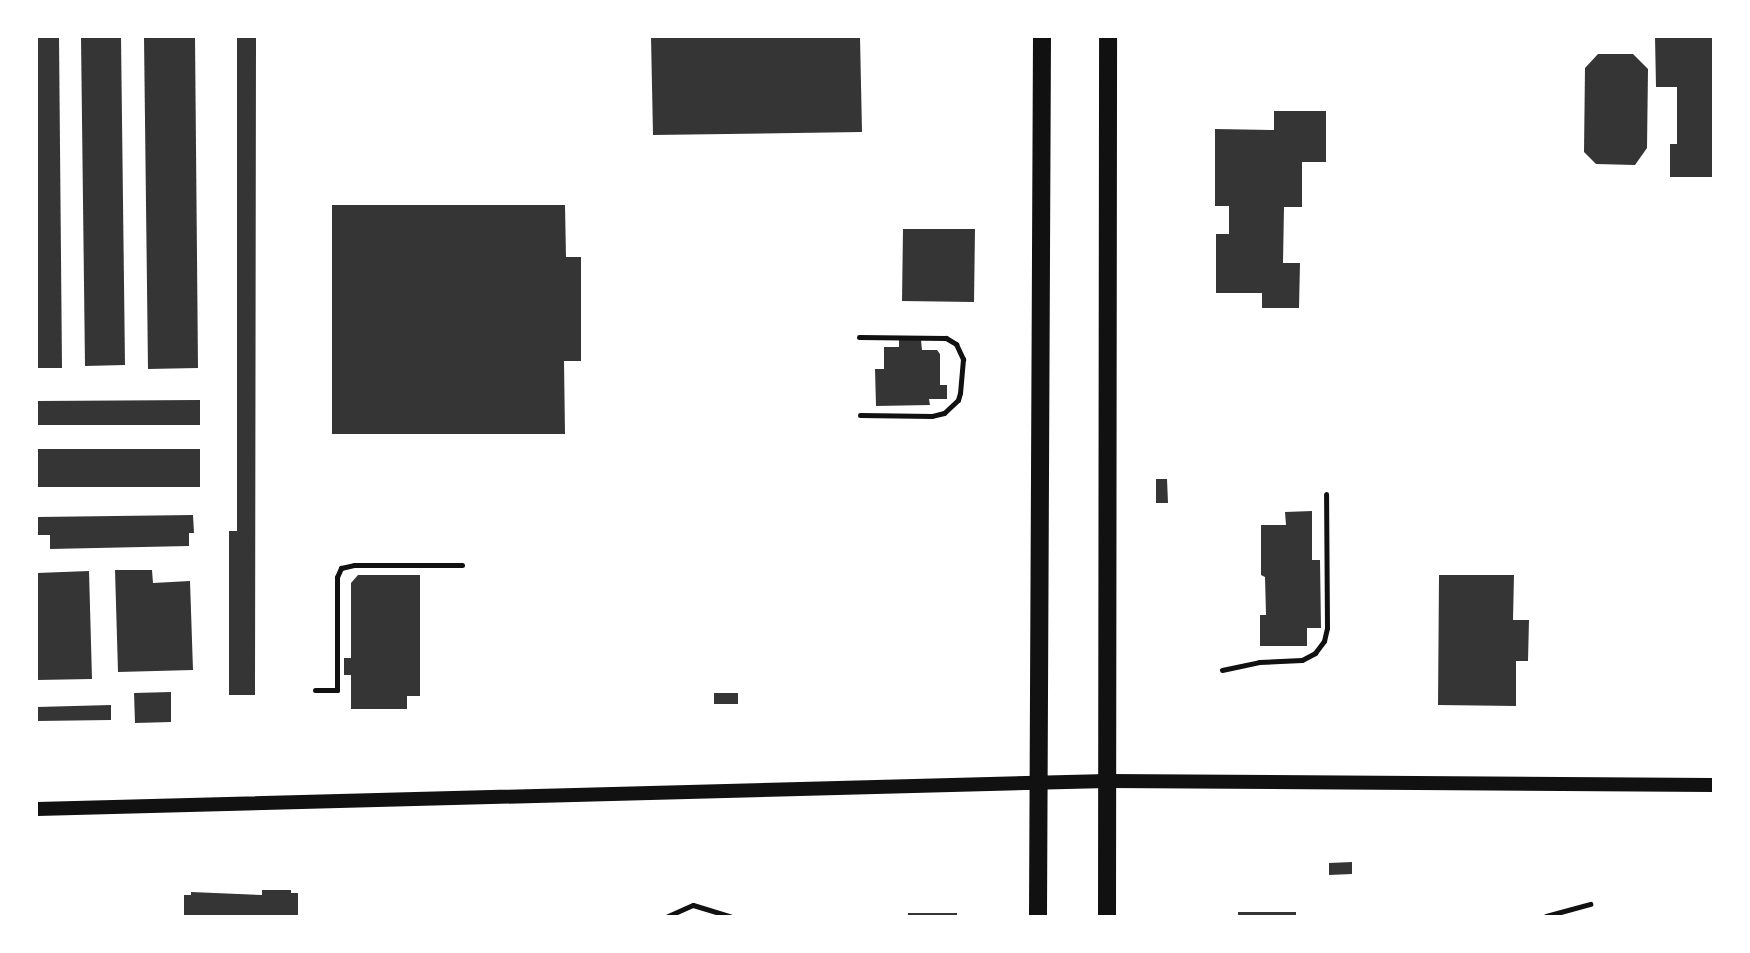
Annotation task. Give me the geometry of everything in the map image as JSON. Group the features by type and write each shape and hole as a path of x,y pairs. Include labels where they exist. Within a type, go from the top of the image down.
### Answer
{"main road":[{"path":"1038,916 1042,37"},
{"path":"1107,916 1108,37"},
{"path":"37,809 1108,781 1713,785"}],"lane":[{"path":"859,337 946,338 956,344 963,359 958,400 944,413 860,415"},
{"path":"1222,670 1259,662 1302,660 1315,653 1324,641 1327,628 1326,494"},
{"path":"316,690 337,690 337,577 341,568 354,565 462,565"},
{"path":"1546,916 1590,904"},
{"path":"668,916 693,905 730,916"}],"building":[{"path":"37,37 59,37 62,368 37,368"},
{"path":"81,37 121,37 125,365 85,366"},
{"path":"144,37 195,37 198,368 148,369"},
{"path":"237,37 256,37 255,695 229,695 229,531 237,531"},
{"path":"651,37 860,37 862,132 653,135"},
{"path":"1655,37 1713,37 1713,177 1670,177 1670,144 1677,144 1677,87 1656,87"},
{"path":"1598,54 1633,54 1648,69 1647,148 1635,165 1596,164 1584,152 1585,68"},
{"path":"1274,111 1326,111 1326,162 1302,162 1302,207 1284,207 1283,263 1300,263 1299,308 1262,308 1262,293 1216,293 1216,234 1229,234 1229,206 1215,206 1215,129 1274,130"},
{"path":"332,205 565,205 566,257 581,257 581,361 564,361 565,434 332,434"},
{"path":"903,229 975,229 974,302 902,301"},
{"path":"899,340 921,340 922,350 937,350 940,354 940,385 947,385 947,399 929,399 930,405 876,406 875,369 884,369 884,347 899,347"},
{"path":"200,400 200,425 37,425 37,401"},
{"path":"37,449 200,449 200,487 37,487"},
{"path":"1156,479 1167,479 1168,503 1156,503"},
{"path":"1312,511 1312,560 1320,560 1321,628 1307,628 1307,646 1260,646 1260,615 1266,615 1265,577 1261,575 1261,525 1286,525 1285,512"},
{"path":"193,515 194,533 189,533 189,546 50,549 50,535 37,535 37,517"},
{"path":"115,570 152,570 153,583 190,581 193,670 118,672"},
{"path":"89,571 92,679 37,680 37,573"},
{"path":"358,575 420,575 420,696 407,696 407,709 351,709 351,675 344,675 344,658 351,658 351,583"},
{"path":"1439,575 1514,575 1513,620 1529,620 1528,661 1516,661 1516,706 1438,705"},
{"path":"171,692 171,722 135,723 134,693"},
{"path":"714,693 738,693 738,704 714,704"},
{"path":"111,705 111,720 37,721 37,707"},
{"path":"1352,862 1352,874 1329,875 1329,863"},
{"path":"262,890 291,890 291,893 298,893 298,916 184,916 184,895 191,895 191,892 262,895"},
{"path":"1238,912 1296,912 1296,916 1238,916"},
{"path":"908,913 957,913 957,916 908,916"}]}
